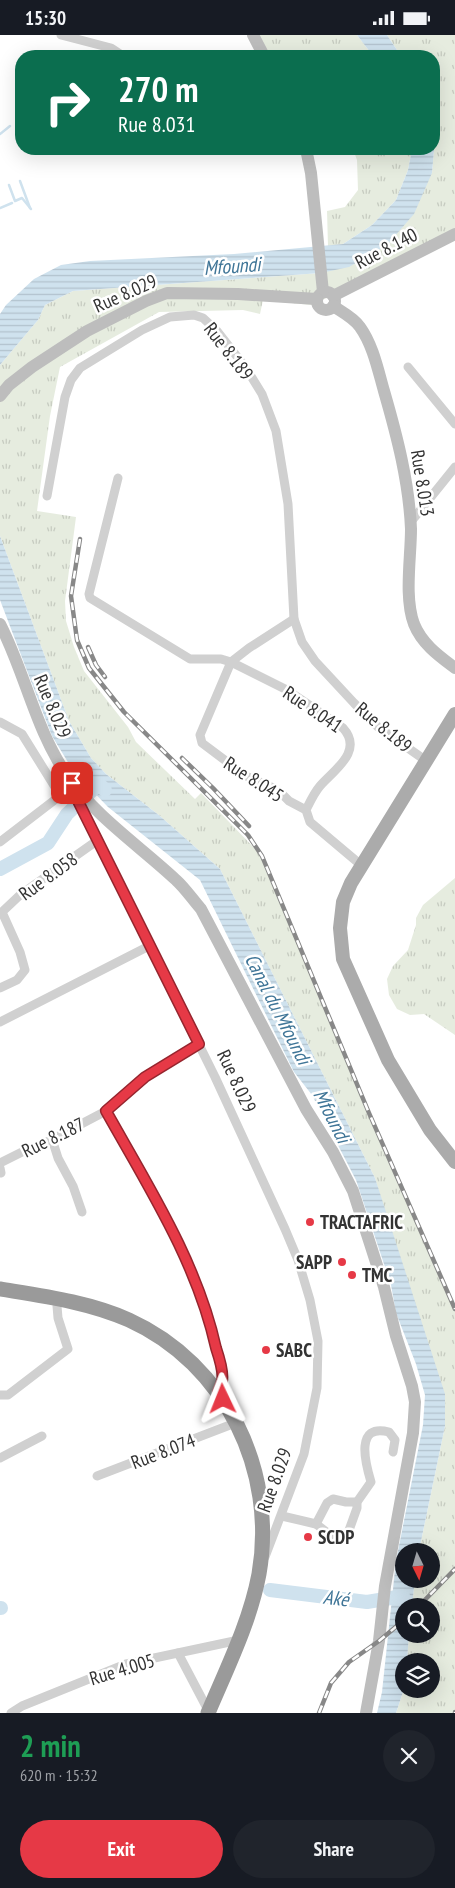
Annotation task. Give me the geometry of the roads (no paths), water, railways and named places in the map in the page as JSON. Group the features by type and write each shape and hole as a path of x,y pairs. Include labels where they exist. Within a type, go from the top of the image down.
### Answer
{"highway":[{"path":"0,1289 105,1310 145,1327 178,1350 195,1365 218,1392 240,1431 254,1466 260,1493 263,1533 259,1573 239,1640 209,1713"},
{"path":"0,1296 100,1316 124,1325 157,1343 190,1370 208,1391 230,1425 242,1454 247,1471 254,1515 259,1573"}],"main road":[{"path":"253,35 261,50"},
{"path":"307,155 311,173 321,273 327,298"},
{"name":"Rue 8.140","path":"327,298 455,234"},
{"name":"Rue 8.029","path":"0,396 9,385 32,367 87,331 166,293 327,298"},
{"name":"Rue 8.013","path":"327,298 360,326 375,359 400,453 406,486 410,523 410,600 414,625 431,649 455,668"},
{"name":"Rue 8.029","path":"0,624 7,638 38,724 72,786"},
{"path":"455,714 351,883 343,902 340,928 343,959 388,1060 430,1130 455,1162"},
{"path":"72,786 178,881 200,909 306,1109 333,1152 353,1191 370,1242 396,1336 412,1385 415,1402 413,1433 385,1586 379,1641 366,1713"}],"street":[{"path":"61,35 114,50"},
{"name":"Rue 8.189","path":"47,496 65,397 71,379 80,368 142,330 170,317 194,315 204,318 217,331 246,368 262,394 276,431 288,503 294,619 302,641 315,661 378,727 425,761"},
{"path":"408,367 455,424"},
{"path":"410,523 455,467"},
{"path":"118,478 89,596 190,659 221,659 231,662 294,619"},
{"name":"Rue 8.045","path":"231,662 200,735 202,743 246,776 278,791 289,801 306,810"},
{"name":"Rue 8.041","path":"231,662 287,690 348,733 352,744 347,755 337,771 319,787 306,810"},
{"path":"0,722 22,734 60,795"},
{"path":"0,842 26,824 72,786"},
{"name":"Rue 8.029","path":"72,786 199,1044 288,1237 305,1281 315,1323 318,1341 317,1389 304,1454 259,1573"},
{"path":"306,810 310,822 361,865"},
{"name":"Rue 8.058","path":"0,988 17,980 26,970 20,952 1,913 20,895 98,840"},
{"path":"0,1022 151,945"},
{"name":"Rue 8.187","path":"0,1163 106,1111 145,1077 199,1044"},
{"path":"106,1111 178,1243 198,1286 207,1310 221,1367 222,1382 218,1392"},
{"path":"52,1139 58,1159 73,1186 82,1212"},
{"path":"0,1395 8,1395 68,1349 58,1318 57,1306"},
{"name":"Rue 8.074","path":"97,1476 230,1425"},
{"path":"282,1516 316,1524 333,1537 340,1537 348,1533 357,1508 357,1502 371,1482 365,1460 368,1434 381,1430 390,1432 395,1440 393,1452"},
{"path":"0,1458 42,1436"},
{"path":"316,1524 327,1503 334,1499 357,1502"},
{"name":"Rue 4.005","path":"10,1713 22,1706 126,1664 239,1640"},
{"path":"178,1653 209,1713"}],"water":[{"path":"357,35 387,35 397,50 368,50"},
{"path":"411,155 434,155 432,173 414,214 387,245 349,267 321,273 73,291 45,305 38,320 0,365 0,314 6,305 34,279 61,265 90,261 234,254 343,244 372,225 396,200 408,170"},
{"name":"Canal du Mfoundi","path":"0,536 69,721 91,758 106,774 160,816 220,869 375,1178 445,1394 445,1426 421,1543 400,1543 423,1425 425,1395 416,1364 396,1313 391,1285 356,1180 312,1095 294,1072 200,880 108,807 74,772 52,736 0,600"},
{"path":"395,1570 395,1588 414,1588 413,1598 395,1598 395,1643 408,1643 408,1653 395,1653 395,1698 401,1698 396,1713 377,1713 382,1692"}],"waterway":[{"path":"0,134 10,126"},
{"path":"20,181 30,208"},
{"path":"9,185 15,201 22,198 31,209"},
{"path":"0,208 12,203"},
{"name":"Mfoundi","path":"0,869 48,843 67,814 99,784 105,790"},
{"name":"Aké","path":"270,1590 367,1602 403,1596"}],"railway":[{"path":"80,539 71,596 77,640 89,668 124,712 248,835 262,856 369,1113 455,1309"},
{"path":"88,647 96,665 105,677"},
{"path":"182,758 249,826"},
{"path":"427,1598 455,1569"},
{"path":"319,1713 331,1683 349,1662 395,1628"}],"place":[{"name":"TRACTAFRIC","path":"310,1222"},
{"name":"SAPP","path":"342,1262"},
{"name":"TMC","path":"352,1275"},
{"name":"SABC","path":"266,1350"},
{"name":"SCDP","path":"308,1537"}]}
